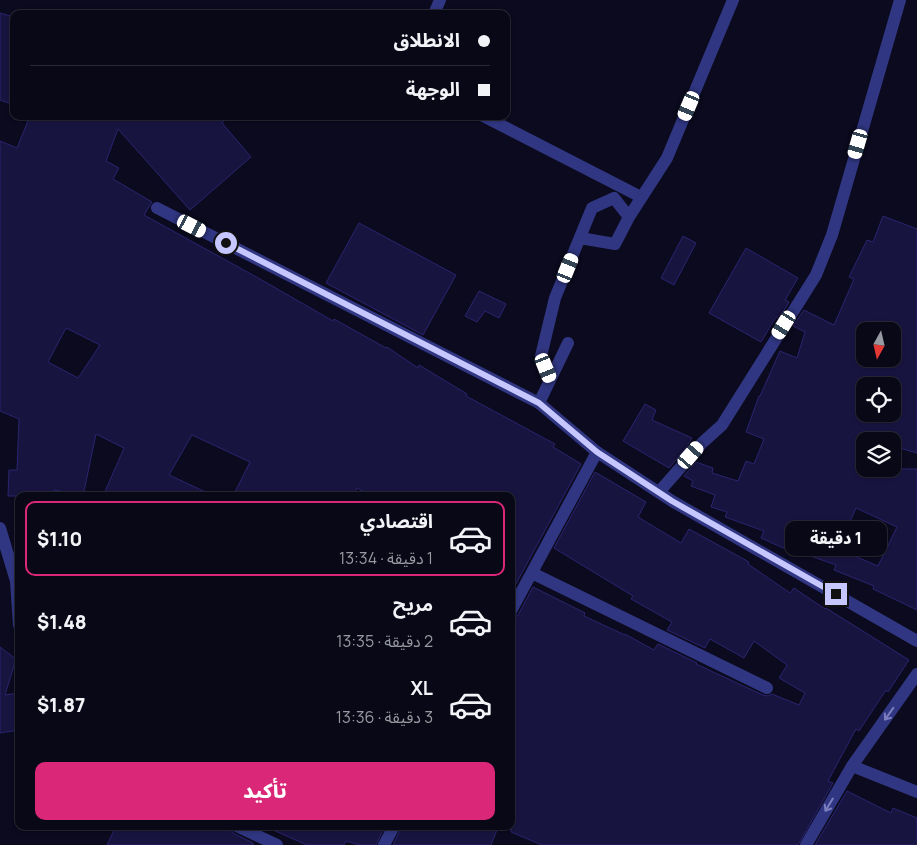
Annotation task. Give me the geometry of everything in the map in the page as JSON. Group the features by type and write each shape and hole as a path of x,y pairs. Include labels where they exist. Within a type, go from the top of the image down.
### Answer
{"street":[{"path":"580,238 615,244 629,217 666,158 733,0"},
{"path":"659,492 702,443 722,425 816,275 832,235 900,0"},
{"path":"491,120 641,197"},
{"path":"550,380 541,356 556,298 592,208 614,198 629,217"},
{"path":"157,208 539,403 597,452 659,492 917,641"},
{"path":"539,403 568,343"},
{"path":"515,604 597,452"},
{"path":"0,528 15,577"},
{"path":"532,573 767,688"},
{"path":"806,845 852,766 917,674"},
{"path":"852,766 917,792"},
{"path":"245,830 277,845"},
{"path":"384,845 392,830"}],"building":[{"path":"0,13 10,16 10,104 0,100"},
{"path":"28,120 225,120 222,123 251,157 190,210 118,129 106,161 119,168 113,179 152,202 144,215 333,321 334,319 387,347 418,368 419,365 467,394 466,396 555,444 553,447 581,464 515,586 515,492 364,492 357,488 355,492 235,492 250,462 192,435 169,475 205,492 105,492 124,448 96,434 84,492 54,490 54,492 15,492 15,496 8,496 9,470 17,470 19,419 0,411 0,141 17,148","holes":["66,328 100,345 78,378 48,362"]},
{"path":"883,216 917,229 917,453 901,449 901,432 856,432 856,477 901,477 901,469 917,469 917,610 873,589 874,586 834,570 836,565 791,549 790,551 761,538 764,531 725,517 727,512 711,507 715,495 691,486 693,481 684,476 696,462 713,468 712,473 738,481 746,461 754,464 764,439 746,432 759,396 780,351 797,358 805,332 793,326 804,310 834,325 854,279 849,277 867,240 873,242","holes":["856,508 897,527 878,566 838,549"]},
{"path":"359,223 456,275 423,335 326,283"},
{"path":"683,236 696,243 674,285 661,278"},
{"path":"746,248 798,278 785,300 789,302 779,319 776,317 761,342 709,313"},
{"path":"479,291 506,304 499,318 485,311 477,322 465,316"},
{"path":"645,404 656,410 652,420 692,438 669,468 623,441"},
{"path":"595,472 646,502 638,517 681,543 689,529 749,562 748,564 790,593 794,588 909,660 888,692 886,690 859,731 856,729 828,781 833,783 798,845 542,845 511,832 511,830 515,830 515,617 518,615 533,587 585,613 584,616 625,634 654,650 658,644 763,695 768,696 772,694 799,705 805,693 779,678 787,665 754,641 744,658 710,639 705,648 667,630 672,622 631,599 633,596 554,548"},
{"path":"0,647 15,658 5,695 15,694 15,731 0,733"},
{"path":"847,791 891,813 893,808 917,818 917,845 815,845"},
{"path":"114,830 231,830 233,833 253,843 253,845 107,845"},
{"path":"273,830 383,830 376,845 360,845 346,841 344,845 307,845"},
{"path":"400,830 497,830 491,845 393,845"}],"route":[{"path":"226,243 539,403 597,452 672,501 836,594"}]}
